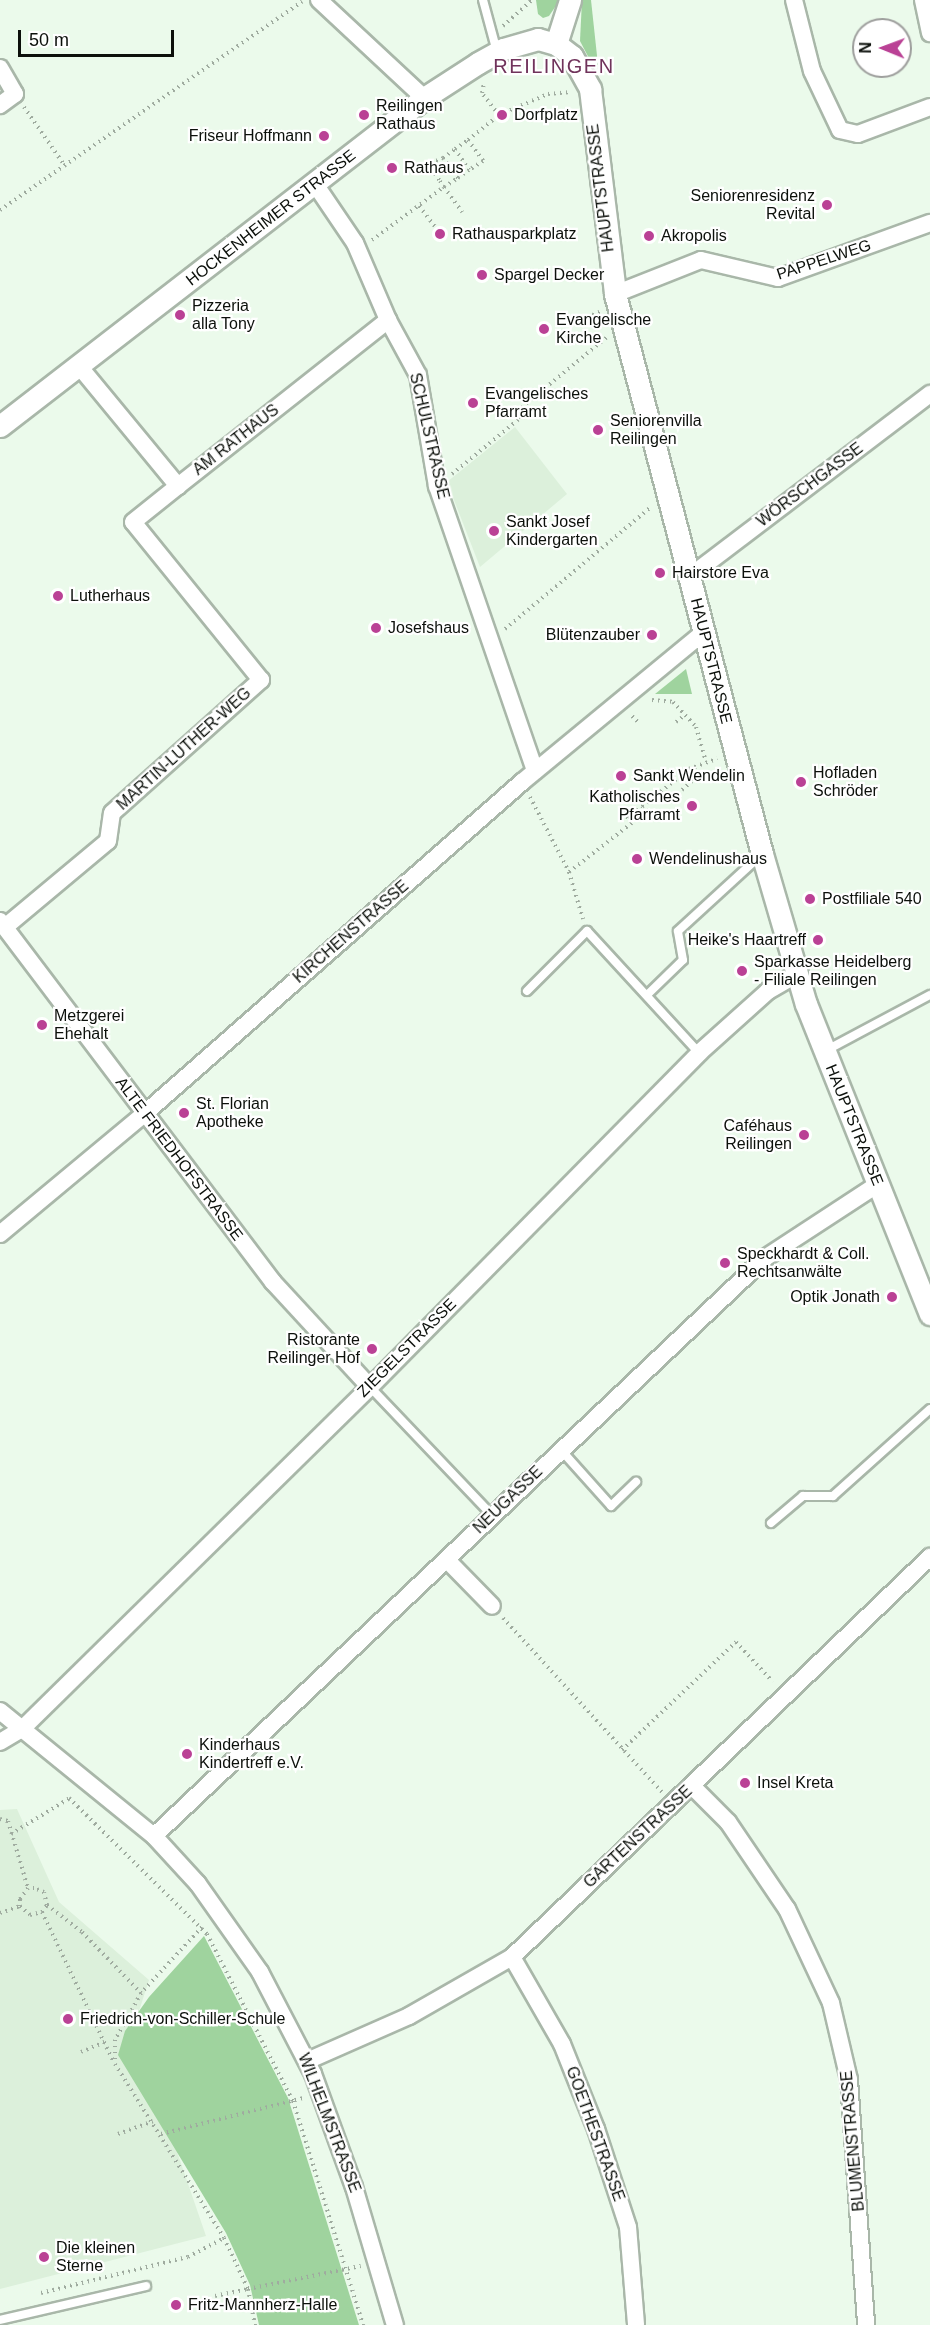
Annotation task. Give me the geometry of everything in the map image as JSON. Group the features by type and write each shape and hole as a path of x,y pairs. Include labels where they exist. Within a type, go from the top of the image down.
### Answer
{"street":[{"path":"319,0 424,98"},
{"path":"556,44 570,0"},
{"path":"794,0 812,71 840,130 858,134 930,107"},
{"path":"923,0 930,33"},
{"name":"HOCKENHEIMER STRASSE","path":"0,426 424,98 497,52 538,39 556,44"},
{"name":"HAUPTSTRASSE","path":"556,44 581,67 590,89 615,294 735,754 796,975 824,1052 930,1314"},
{"path":"0,68 15,94 0,105"},
{"name":"SCHULSTRASSE","path":"315,184 358,250 388,320 418,375 437,486 490,641 528,777"},
{"name":"PAPPELWEG","path":"615,294 701,260 778,278 930,223"},
{"name":"AM RATHAUS","path":"78,366 178,486 388,320"},
{"name":"WÖRSCHGASSE","path":"689,577 930,394"},
{"name":"MARTIN-LUTHER-WEG","path":"3,924 108,841 112,813 261,680 132,522 178,486"},
{"name":"KIRCHENSTRASSE","path":"0,1234 144,1114 528,777 703,633"},
{"name":"ALTE FRIEDHOFSTRASSE","path":"3,924 144,1114 273,1282 370,1387"},
{"name":"ZIEGELSTRASSE","path":"0,1742 23,1728 370,1387 699,1053 768,991 796,975"},
{"name":"NEUGASSE","path":"154,1836 447,1560 491,1514 765,1258 878,1184"},
{"name":"GARTENSTRASSE","path":"306,2061 409,2016 512,1957 930,1557"},
{"path":"447,1560 492,1606"},
{"name":"WILHELMSTRASSE","path":"0,1711 154,1836 220,1914 260,1971 320,2092 377,2263 395,2325"},
{"name":"BLUMENSTRASSE","path":"692,1786 728,1822 787,1909 831,2003 849,2080 867,2325"},
{"name":"GOETHESTRASSE","path":"512,1957 562,2044 596,2129 628,2227 636,2325"}],"lane":[{"path":"483,0 497,52"},
{"path":"647,995 682,960 678,931 762,854"},
{"path":"527,991 587,931 699,1053"},
{"path":"824,1052 930,995"},
{"path":"370,1387 491,1514"},
{"path":"771,1523 802,1496 833,1496 930,1409"},
{"path":"560,1450 611,1506 636,1482"},
{"path":"0,2320 146,2286"}],"path":[{"path":"0,210 305,0"},
{"path":"478,63 486,73 482,93 498,115"},
{"path":"462,212 428,164 443,158 498,115 548,94 590,89"},
{"path":"15,94 65,166"},
{"path":"358,250 483,161 468,140"},
{"path":"455,149 469,170"},
{"path":"443,158 458,178"},
{"path":"419,206 438,230"},
{"path":"587,317 594,314"},
{"path":"437,486 519,419 517,411 623,324"},
{"path":"490,641 668,494"},
{"path":"647,704 655,698 673,702 696,727 706,762"},
{"path":"621,701 639,723"},
{"path":"632,716 640,710"},
{"path":"676,722 685,715"},
{"path":"622,812 628,818 689,769 735,754"},
{"path":"682,790 692,781 689,769"},
{"path":"528,777 569,872 587,931"},
{"path":"569,872 647,811 642,806"},
{"path":"492,1606 672,1803"},
{"path":"622,1750 736,1641 786,1696"},
{"path":"11,1833 69,1798 86,1779"},
{"path":"69,1798 207,1934 293,2101 348,2269 363,2325"},
{"path":"0,1819 8,1821 28,1888"},
{"path":"28,1888 44,1892 47,1905 82,1932 141,1993"},
{"path":"20,1906 22,1894 28,1888"},
{"path":"20,1906 30,1915 42,1912 47,1905"},
{"path":"0,1913 20,1906"},
{"path":"42,1912 115,2064 153,2121 224,2238 248,2289 255,2325"},
{"path":"115,2064 115,2040 141,1993 201,1928 220,1914"},
{"path":"81,2052 105,2042"},
{"path":"161,2134 293,2101 320,2092"},
{"path":"117,2134 153,2121"},
{"path":"31,2296 188,2257 224,2238"},
{"path":"215,2296 377,2263"}],"shaded area":[{"name":"Sankt Josef Kindergarten","path":"515,427 567,494 480,567 447,482"},
{"name":"Friedrich-von-Schiller-Schule","path":"17,1809 59,1902 149,1980 124,2058 165,2117 206,2236 0,2289 0,1810"}],"green space":[{"path":"536,0 560,0 549,16 543,18 538,14"},
{"path":"582,0 591,0 598,65 592,64 580,41"},
{"path":"686,669 692,694 655,694"},
{"path":"204,1936 288,2098 359,2325 259,2325 250,2285 226,2233 118,2055 125,2031 149,1997"}],"place":[{"name":"Reilingen Rathaus","path":"364,115"},
{"name":"Dorfplatz","path":"502,115"},
{"name":"Friseur Hoffmann","path":"324,136"},
{"name":"Rathaus","path":"392,168"},
{"name":"Seniorenresidenz Revital","path":"827,205"},
{"name":"Rathausparkplatz","path":"440,234"},
{"name":"Akropolis","path":"649,236"},
{"name":"Spargel Decker","path":"482,275"},
{"name":"Pizzeria alla Tony","path":"180,315"},
{"name":"Evangelische Kirche","path":"544,329"},
{"name":"Evangelisches Pfarramt","path":"473,403"},
{"name":"Seniorenvilla Reilingen","path":"598,430"},
{"name":"Sankt Josef Kindergarten","path":"494,531"},
{"name":"Hairstore Eva","path":"660,573"},
{"name":"Lutherhaus","path":"58,596"},
{"name":"Josefshaus","path":"376,628"},
{"name":"Blütenzauber","path":"652,635"},
{"name":"Sankt Wendelin","path":"621,776"},
{"name":"Hofladen Schröder","path":"801,782"},
{"name":"Katholisches Pfarramt","path":"692,806"},
{"name":"Wendelinushaus","path":"637,859"},
{"name":"Postfiliale 540","path":"810,899"},
{"name":"Heike's Haartreff","path":"818,940"},
{"name":"Sparkasse Heidelberg - Filiale Reilingen","path":"742,971"},
{"name":"Metzgerei Ehehalt","path":"42,1025"},
{"name":"St. Florian Apotheke","path":"184,1113"},
{"name":"Caféhaus Reilingen","path":"804,1135"},
{"name":"Speckhardt & Coll. Rechtsanwälte","path":"725,1263"},
{"name":"Optik Jonath","path":"892,1297"},
{"name":"Ristorante Reilinger Hof","path":"372,1349"},
{"name":"Kinderhaus Kindertreff e.V.","path":"187,1754"},
{"name":"Insel Kreta","path":"745,1783"},
{"name":"Friedrich-von-Schiller-Schule","path":"68,2019"},
{"name":"Die kleinen Sterne","path":"44,2257"},
{"name":"Fritz-Mannherz-Halle","path":"176,2305"}],"district":[{"name":"REILINGEN","path":"554,66"}]}
